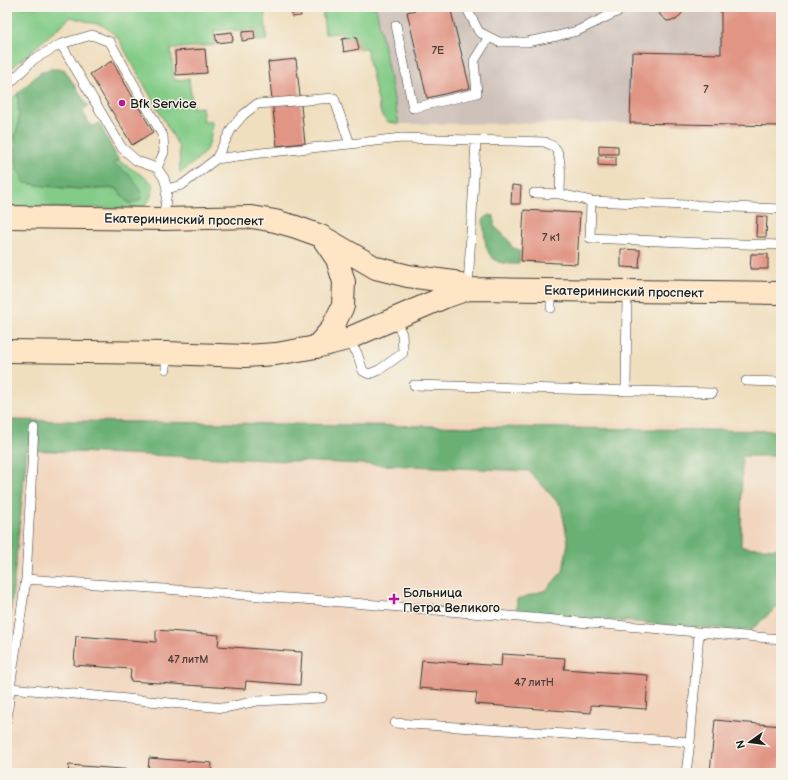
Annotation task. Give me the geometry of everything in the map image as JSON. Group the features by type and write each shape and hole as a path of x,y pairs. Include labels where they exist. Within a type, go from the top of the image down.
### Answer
{"street":[{"name":"Екатерининский проспект","path":"7,217 252,217 282,223 321,236 376,268 408,276 454,282 468,289 551,299 627,291 781,293"},
{"path":"316,347 331,330 343,306 344,282 337,259 321,236"},
{"name":"Екатерининский проспект","path":"7,351 166,361 276,354 316,347 347,338 468,289"}],"lane":[{"path":"466,7 479,32 499,42 527,42 577,31 627,7"},
{"path":"396,25 413,108 477,93 474,61 489,37"},
{"path":"7,86 34,60 61,44 92,35 110,42 163,136 164,152 157,168"},
{"path":"61,44 122,148 137,161 157,168 164,178 167,189 164,218"},
{"path":"167,189 182,185 216,159 232,128 243,115 257,104 334,98 350,144"},
{"path":"216,159 401,138 545,142 554,147 559,154 560,194"},
{"path":"468,289 476,141"},
{"path":"534,193 560,194 591,201 781,209"},
{"path":"591,201 590,238 781,245"},
{"path":"626,391 627,291"},
{"path":"347,338 358,353 363,371 369,374 379,370 403,353 402,334 399,328 398,318"},
{"path":"746,381 781,382"},
{"path":"414,385 712,393"},
{"path":"7,719 26,579 34,428"},
{"path":"26,579 329,601 781,639"},
{"path":"686,773 690,742 698,632"},
{"path":"10,688 224,708 257,701 322,698"},
{"path":"395,723 690,742"}],"shaded area":[{"path":"376,7 781,7 781,126 630,123 399,124"},
{"name":"Больница Петра Великого","path":"7,415 331,418 781,426 781,773 7,773"}],"green space":[{"path":"7,7 264,7 267,40 257,41 256,29 234,31 234,29 214,31 215,45 171,49 174,80 189,79 193,108 202,107 204,122 212,121 212,131 208,146 196,161 180,173 179,147 118,38 104,26 71,17 7,72"},
{"path":"322,7 376,7 399,124 388,122 381,114 366,48 359,49 356,37 342,39 340,33 325,34"},
{"path":"50,69 64,69 88,106 82,111 92,127 99,123 119,161 113,163 132,177 142,194 140,200 129,204 116,188 70,188 25,183 17,170 15,136 19,124 18,93 40,73"},
{"path":"18,93 19,124 15,136 25,183 70,188 116,188 129,204 112,163 119,161 143,176 154,185 150,199 142,208 7,208 7,103"},
{"path":"488,215 494,216 494,226 507,238 512,247 520,251 519,264 506,264 499,262 490,255 487,250 483,220"},
{"path":"7,420 781,431 781,456 742,456 741,547 781,549 781,586 778,606 750,631 516,613 517,599 546,590 563,571 568,542 561,506 529,471 27,450 7,650"}],"building":[{"path":"291,7 300,7 301,16 292,17"},
{"path":"428,7 450,7 470,88 427,98 407,12"},
{"path":"659,7 681,7 682,13 676,20 667,21 660,15"},
{"path":"721,7 781,7 781,126 630,123 632,52 721,54"},
{"path":"254,31 255,39 242,41 242,32"},
{"path":"232,32 233,41 217,43 215,34"},
{"path":"356,37 359,49 344,52 342,39"},
{"path":"205,49 207,73 176,75 175,51"},
{"path":"296,59 305,143 277,146 268,62"},
{"name":"Bfk Service","path":"112,61 153,132 132,145 90,74"},
{"path":"599,145 618,146 618,154 599,154"},
{"path":"598,156 616,157 616,166 598,165"},
{"path":"512,185 521,186 520,204 511,204"},
{"path":"524,210 580,213 577,264 521,261"},
{"path":"757,216 767,217 766,237 756,237"},
{"path":"621,249 640,250 639,268 621,267"},
{"path":"751,254 768,254 768,269 750,269"},
{"path":"156,630 219,635 218,646 302,652 300,685 246,681 245,689 130,681 131,669 74,665 76,636 156,642"},
{"path":"502,654 565,658 564,669 648,675 646,709 591,705 591,713 475,704 477,693 419,688 422,660 501,666"},
{"path":"715,720 781,726 781,773 710,773"},
{"path":"149,758 212,763 211,773 68,773 69,765 148,771"}],"place":[{"name":"Bfk Service","path":"122,103"},
{"name":"Больница Петра Великого","path":"394,599"}]}
